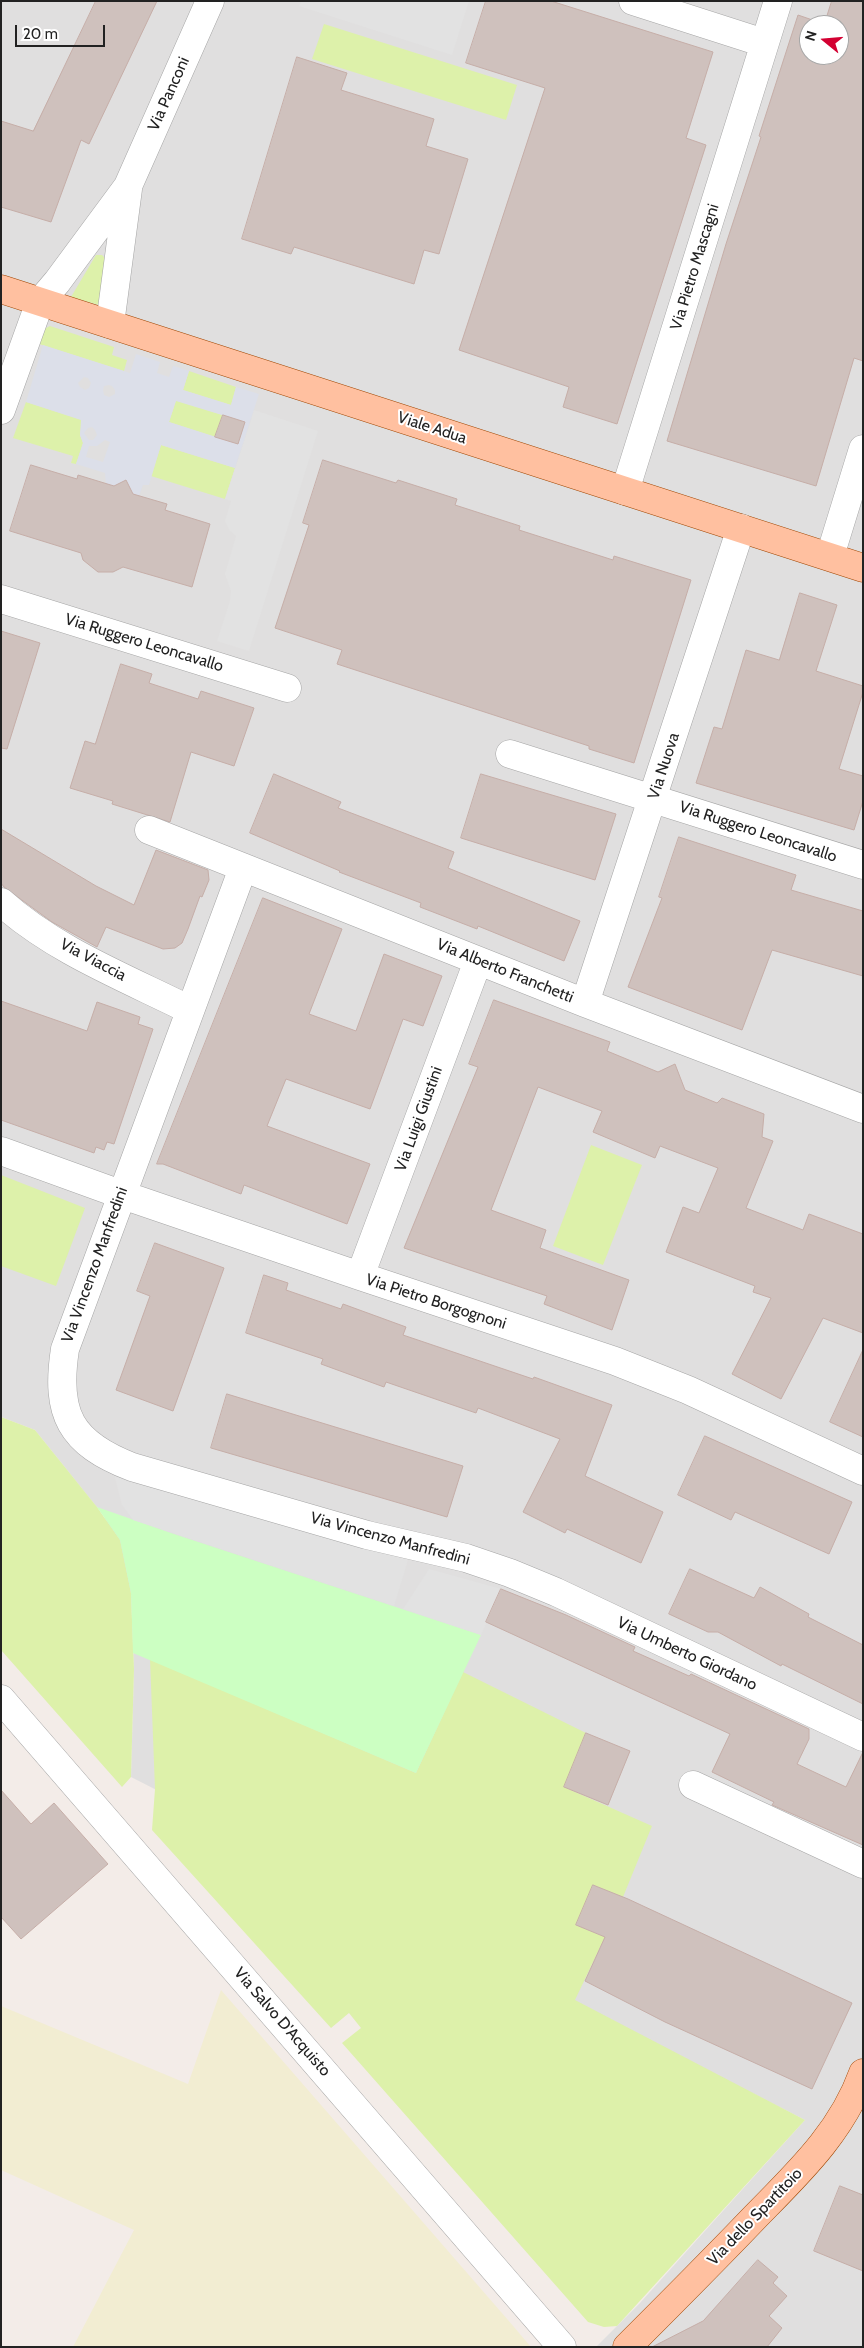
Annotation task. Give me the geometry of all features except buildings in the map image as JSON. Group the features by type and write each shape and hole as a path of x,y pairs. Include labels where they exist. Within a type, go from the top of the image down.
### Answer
{"main road":[{"name":"Viale Adua","path":"1,289 863,568"},
{"name":"Via dello Spartitoio","path":"627,2347 694,2281 818,2152 841,2120 863,2073"}],"street":[{"name":"Via Panconi","path":"40,302 128,186 210,1"},
{"path":"633,1 764,43"},
{"name":"Via Pietro Mascagni","path":"625,491 778,1"},
{"name":"Via Panconi","path":"110,324 128,186"},
{"path":"1,410 40,302"},
{"path":"830,556 863,449"},
{"name":"Via Nuova","path":"585,1003 741,528"},
{"name":"Via Ruggero Leoncavallo","path":"1,598 287,688"},
{"name":"Via Ruggero Leoncavallo","path":"510,754 863,865"},
{"name":"Via Alberto Franchetti","path":"149,830 585,1003 863,1109"},
{"name":"Via Vincenzo Manfredini","path":"243,868 72,1324 64,1349 61,1372 62,1393 67,1416 75,1431 88,1444 118,1462 367,1535 432,1549 510,1573"},
{"name":"Via Viaccia","path":"1,902 37,930 73,951 190,1010"},
{"name":"Via Luigi Giustini","path":"360,1276 478,961"},
{"name":"Via Pietro Borgognoni","path":"1,1151 120,1194 651,1375 688,1390 863,1471"},
{"name":"Via Umberto Giordano","path":"510,1573 556,1592 863,1737"},
{"name":"Via Salvo D'Acquisto","path":"1,1699 562,2347"},
{"path":"693,1785 863,1864"}],"shaded area":[{"path":"1,1 863,1 863,2347 596,2347 640,2303 805,2120 131,1777 134,1669 131,1593 104,1516 35,1430 1,1417"},
{"path":"301,1 469,1 452,55 299,6"},
{"path":"43,345 130,373 136,354 160,362 157,373 169,377 173,366 177,367 189,371 183,390 231,405 236,387 259,394 235,468 161,445 149,485 143,485 139,496 115,492 106,485 105,473 76,464 83,443 80,435 81,420 26,402","holes":["84,377 88,378 91,383 89,388 85,390 78,383","104,386 112,386 115,394 109,397 104,395","176,401 245,422 238,444 169,422","92,427 97,435 93,440 89,440 84,433 88,428","105,440 110,442 103,462 86,457 89,446 97,446"]},
{"path":"254,410 318,431 249,651 217,641 230,601 231,591 225,574 236,536 230,531 225,521 231,501 225,499"},
{"path":"114,1473 408,1560 394,1606 133,1520 122,1505"},
{"path":"429,1569 501,1589 481,1635 403,1609"},
{"path":"221,1990 531,2347 73,2347 134,2230 1,2170 1,2006 188,2084"}],"green space":[{"path":"324,24 517,85 506,120 312,59"},
{"path":"96,255 102,255 105,258 99,305 71,297"},
{"path":"50,326 114,347 112,355 127,360 124,371 39,344 44,329"},
{"path":"189,371 236,387 231,405 183,390"},
{"path":"176,400 223,415 215,437 169,422"},
{"path":"26,402 82,420 80,435 83,443 76,464 71,463 73,456 13,438"},
{"path":"161,445 235,468 225,499 151,476"},
{"path":"591,1145 642,1165 603,1265 553,1246"},
{"path":"1,1175 85,1208 56,1286 1,1266"},
{"path":"1,1417 35,1430 97,1507 120,1540 131,1593 134,1669 131,1777 122,1787 1,1650"},
{"path":"97,1507 481,1635 416,1773 133,1653 131,1593 120,1540"},
{"path":"150,1659 416,1773 463,1672 586,1733 564,1787 652,1826 623,1897 593,1885 576,1925 605,1937 575,2000 805,2120 617,2326 604,2327 588,2322 342,2043 361,2028 349,2013 331,2028 152,1830 155,1789"}]}
